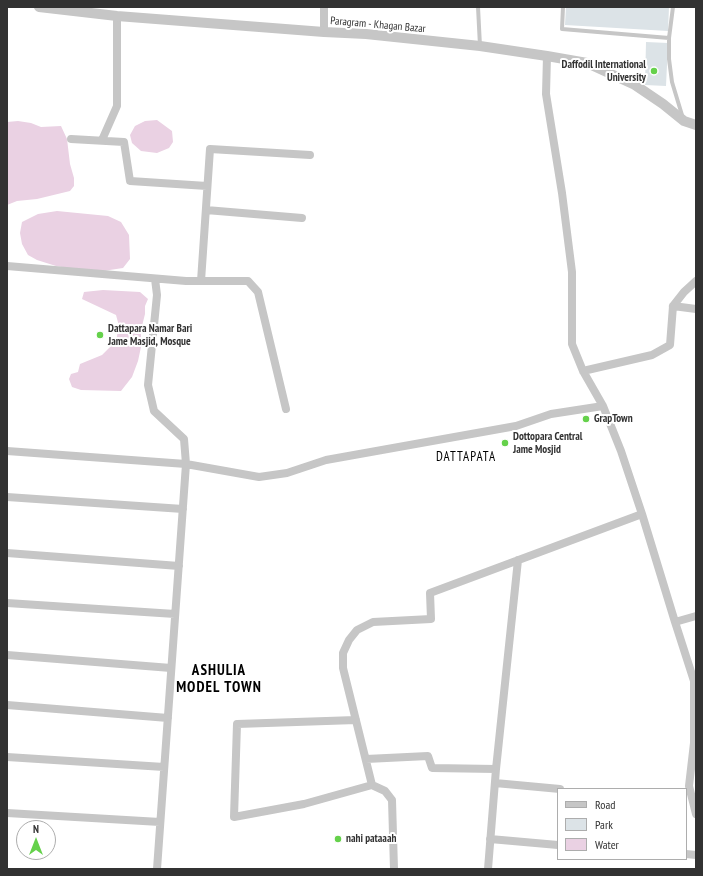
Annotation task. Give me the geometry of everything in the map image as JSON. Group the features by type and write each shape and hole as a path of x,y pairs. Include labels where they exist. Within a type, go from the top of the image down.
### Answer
{"street":[{"name":"Paragram - Khagan Bazar","path":"39,7 117,16 366,34 480,46 588,63 635,84 663,104 684,122 696,125"},
{"path":"324,7 324,32"},
{"path":"102,140 117,106 117,16"},
{"path":"547,56 546,94 562,193 572,272 572,344 583,370 603,406 621,451 695,681 695,743 690,786 690,800 696,814"},
{"path":"72,139 124,142 130,181 207,186"},
{"path":"201,281 210,149 310,155"},
{"path":"206,210 302,218"},
{"path":"7,266 156,279 248,281 258,292 286,409"},
{"path":"156,279 157,295 148,385 154,411 184,439 186,464 157,869"},
{"path":"583,370 652,355 670,345 673,306 684,292 696,281"},
{"path":"673,306 696,309"},
{"path":"7,451 186,464 259,477 287,473 326,460 516,426 551,414 603,406"},
{"path":"7,497 183,509"},
{"path":"372,785 343,668 343,653 349,640 357,630 373,622 431,619 430,593 642,514"},
{"path":"7,553 179,566"},
{"path":"488,869 496,769 518,560"},
{"path":"7,603 175,614"},
{"path":"675,622 696,616"},
{"path":"7,655 171,668"},
{"path":"7,706 168,718"},
{"path":"356,720 237,724 234,817 304,804 372,785 385,791 392,800 394,869"},
{"path":"366,759 428,756 432,768 496,769"},
{"path":"7,757 164,767"},
{"path":"495,784 557,789"},
{"path":"7,813 160,822"},
{"path":"490,839 557,844"}],"lane":[{"path":"478,7 480,46"},
{"path":"564,7 562,29 669,38"},
{"path":"673,7 669,38 669,59 672,82 684,122"}],"green space":[{"path":"566,7 669,7 668,31 565,25"},
{"path":"646,42 668,43 666,86 645,85"}],"water":[{"path":"157,120 172,131 173,142 169,148 157,153 141,151 132,143 130,135 135,126 145,121"},
{"path":"18,121 31,123 41,127 61,126 67,139 70,164 74,178 74,186 70,191 37,199 17,201 7,205 7,122"},
{"path":"57,211 108,216 121,222 129,235 130,259 123,268 103,271 81,270 56,266 37,260 28,255 22,244 20,233 22,222 38,214"},
{"path":"103,290 140,292 148,299 145,306 145,314 141,330 141,347 138,361 132,377 121,391 81,390 72,387 69,379 71,374 78,372 80,364 102,355 116,341 119,326 116,315 82,299 84,292"}],"place":[{"name":"Daffodil International University","path":"654,71"},
{"name":"Dattapara Namar Bari Jame Masjid, Mosque","path":"100,335"},
{"name":"GrapTown","path":"586,419"},
{"name":"Dottopara Central Jame Mosjid","path":"505,443"},
{"name":"nahi pataaah","path":"338,839"}],"district":[{"name":"DATTAPATA","path":"466,457"},
{"name":"ASHULIA MODEL TOWN","path":"219,680"}]}
